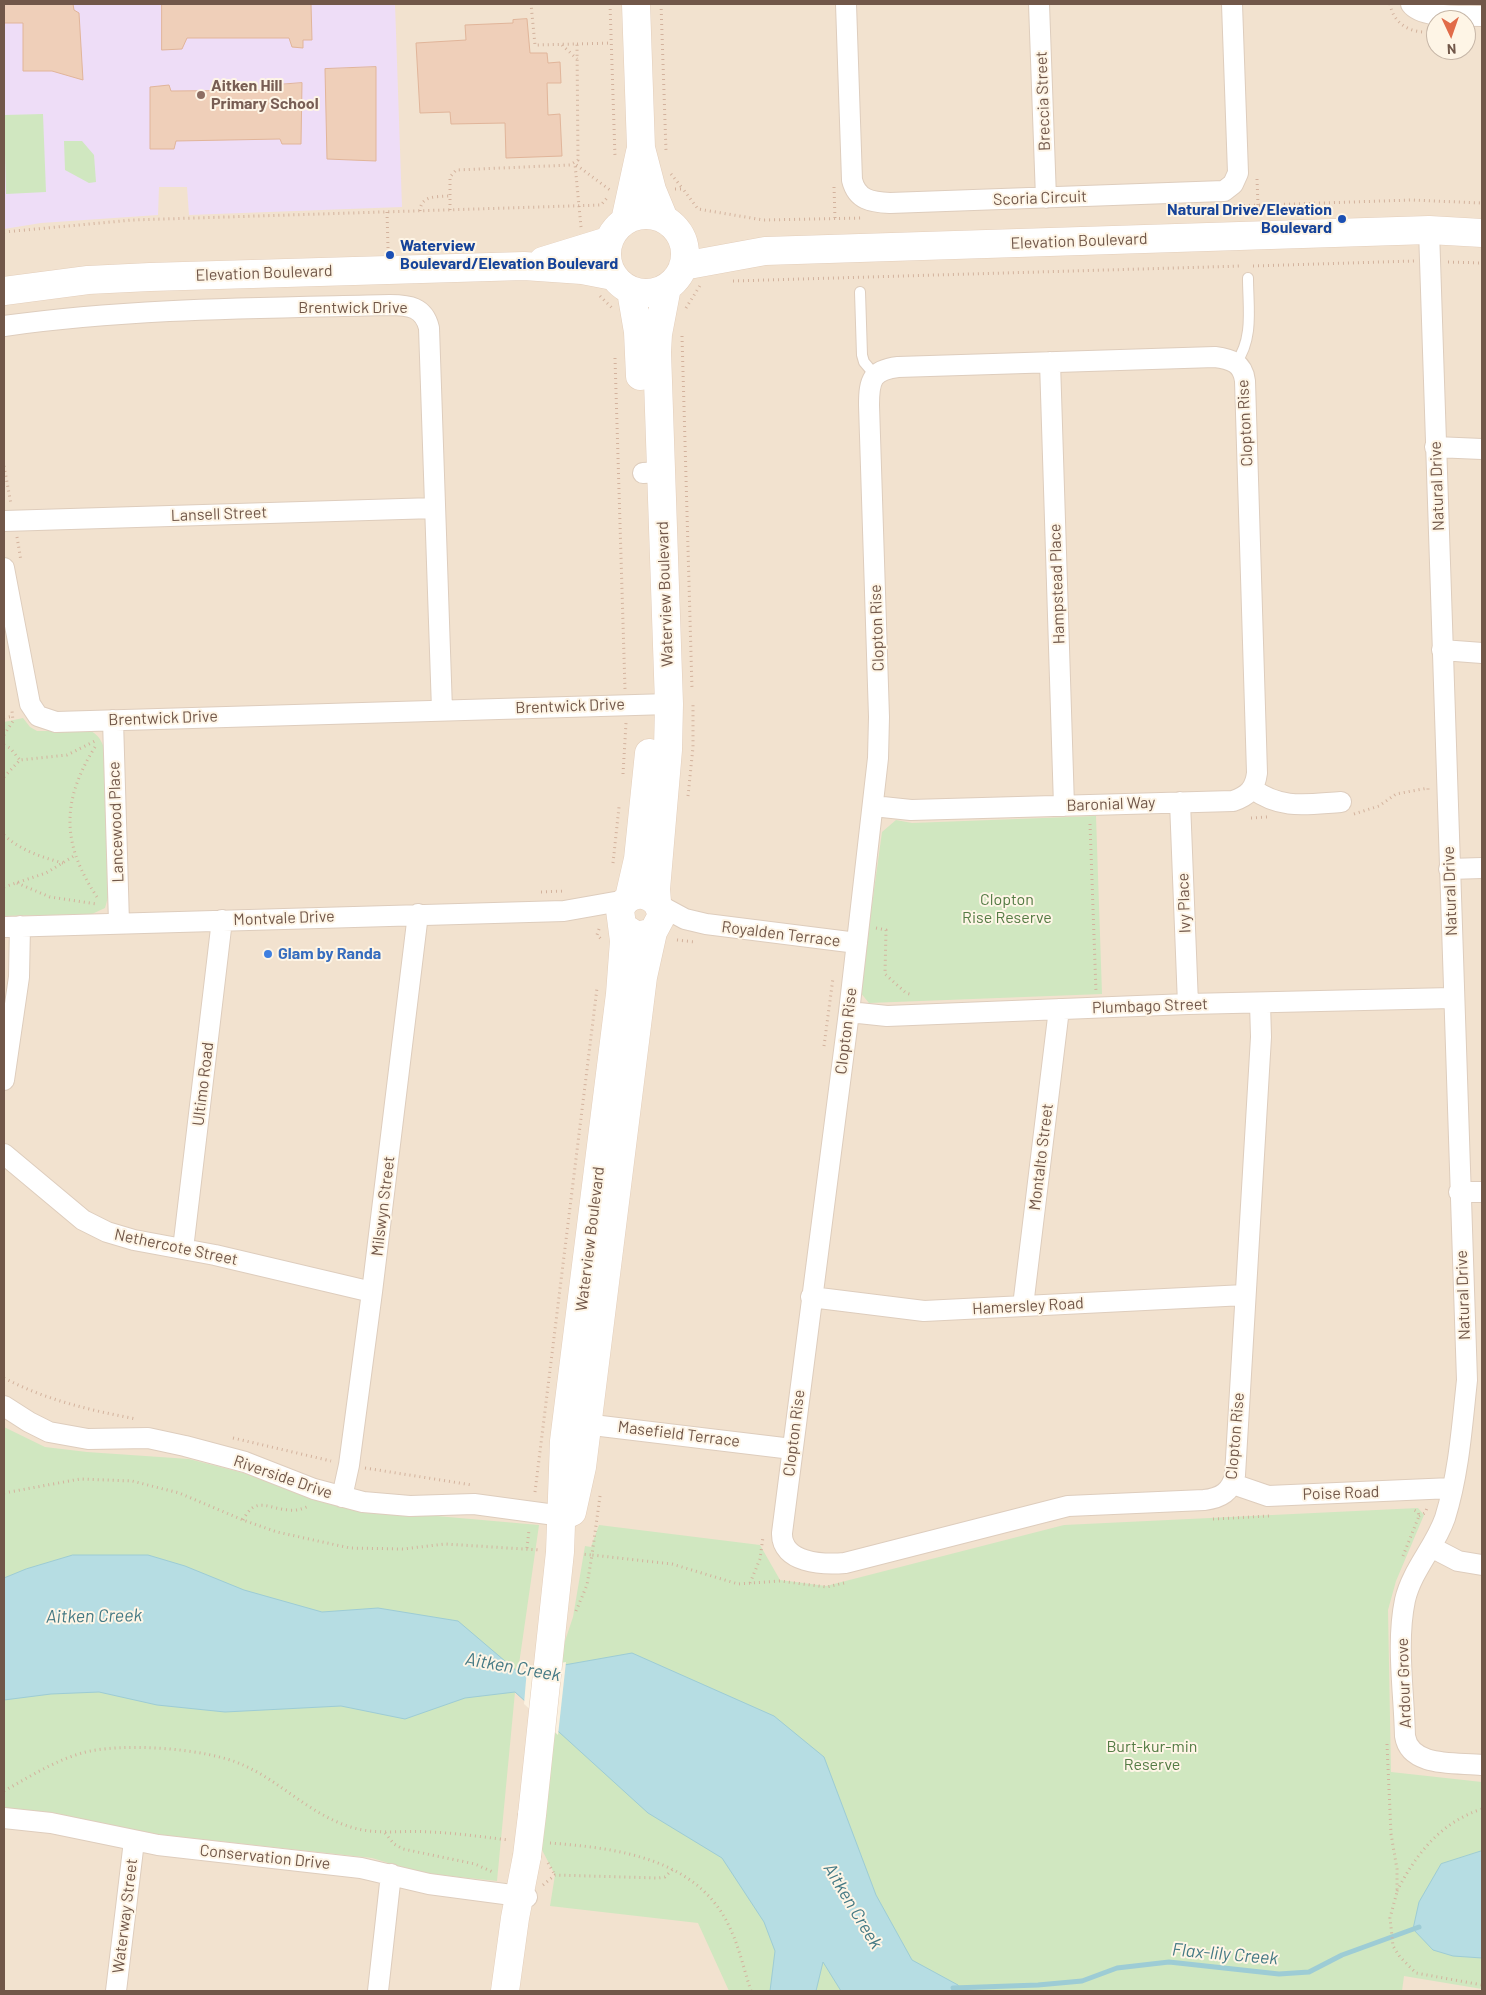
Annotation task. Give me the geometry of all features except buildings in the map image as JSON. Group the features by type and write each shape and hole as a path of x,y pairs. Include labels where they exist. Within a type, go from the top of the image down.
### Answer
{"street":[{"path":"636,4 641,190 625,220 608,241 608,265 622,283 642,293 654,292 667,287 677,278 683,252 675,228 664,219 641,190"},
{"name":"Scoria Circuit","path":"846,4 852,180 858,195 874,202 1217,192 1224,191 1233,184 1238,173"},
{"name":"Breccia Street","path":"1039,4 1046,198"},
{"path":"1232,4 1238,173"},
{"path":"1411,4 1419,11 1431,14 1482,16"},
{"path":"625,220 651,215 664,219"},
{"name":"Elevation Boulevard","path":"683,252 1429,230 1482,232"},
{"name":"Natural Drive","path":"1429,230 1459,1192 1474,1380 1445,1518 1431,1547"},
{"name":"Elevation Boulevard","path":"524,266 608,241"},
{"name":"Elevation Boulevard","path":"4,290 88,280 150,277 524,266 582,270 622,283"},
{"name":"Waterview Boulevard","path":"622,283 640,350 652,472"},
{"name":"Waterview Boulevard","path":"607,1186 620,994 620,914 638,859 649,760 652,472 658,343 667,287"},
{"name":"Brentwick Drive","path":"4,326 96,315 157,311 390,305 414,307 426,318 429,328 442,710"},
{"name":"Clopton Rise","path":"1253,789 1257,773 1245,381 1241,368 1236,363 1215,357 898,367 881,370 875,376 869,389 879,717 878,758 873,806 851,936 849,1012 782,1533 787,1550 800,1558 831,1564 858,1560 1068,1506 1215,1499 1228,1492 1233,1484 1261,1037 1260,1003"},
{"name":"Hampstead Place","path":"1050,362 1064,806"},
{"path":"1435,447 1482,448"},
{"name":"Lansell Street","path":"9,521 434,508"},
{"name":"Brentwick Drive","path":"13,568 9,624 30,704 38,716 56,722 649,704"},
{"path":"1442,650 1482,653"},
{"name":"Waterview Boulevard","path":"505,1991 514,1895 534,1850 532,1815 549,1652 566,1516 582,1467 577,1423 607,1186 643,977 656,917 656,883 668,750 649,704"},
{"name":"Lancewood Place","path":"113,720 119,923"},
{"path":"1253,789 1266,798 1277,802 1291,804 1341,802"},
{"name":"Baronial Way","path":"873,806 911,810 1233,800 1242,798 1253,789"},
{"name":"Ivy Place","path":"1180,802 1188,1004"},
{"path":"1449,869 1482,868"},
{"path":"644,894 656,917 645,936 637,936 620,914 644,894"},
{"name":"Montvale Drive","path":"564,911 620,914"},
{"name":"Montvale Drive","path":"12,926 564,911 620,914"},
{"name":"Milswyn Street","path":"334,1495 350,1466 418,914"},
{"name":"Royalden Terrace","path":"656,917 685,918 706,924 851,936"},
{"name":"Ultimo Road","path":"183,1248 222,920"},
{"path":"4,1080 19,977 12,926"},
{"name":"Plumbago Street","path":"849,1012 887,1016 1059,1009 1097,995 1188,1004 1452,998"},
{"name":"Montalto Street","path":"1024,1306 1059,1009"},
{"name":"Nethercote Street","path":"4,1154 83,1220 107,1232 134,1240 183,1248 372,1292"},
{"path":"1459,1192 1482,1192"},
{"name":"Hamersley Road","path":"811,1297 924,1311 1245,1295"},
{"name":"Riverside Drive","path":"4,1406 49,1432 88,1439 148,1438 185,1446 245,1462 334,1495 387,1505 533,1502 566,1516"},
{"name":"Masefield Terrace","path":"577,1423 792,1449"},
{"name":"Poise Road","path":"1233,1484 1268,1496 1452,1488"},
{"path":"1431,1547 1458,1561 1482,1566"},
{"name":"Ardour Grove","path":"1431,1547 1410,1583 1402,1616 1406,1743 1414,1754 1425,1759 1482,1765"},
{"name":"Conservation Drive","path":"4,1818 51,1823 134,1841 361,1868 429,1884 514,1895"},
{"name":"Waterway Street","path":"116,1991 134,1841"},
{"path":"378,1991 391,1874"},
{"name":"Waterview Boulevard","path":"514,1895 521,1991"}],"lane":[{"path":"1236,363 1245,351 1248,333 1248,278"},
{"path":"860,292 862,355 864,362 875,376"}],"path":[{"path":"531,4 535,45 612,43"},
{"path":"610,4 616,165"},
{"path":"661,4 666,157"},
{"path":"450,210 450,177 456,170 575,164 579,156 577,44"},
{"path":"562,45 577,60"},
{"path":"667,167 698,209 763,220 864,218"},
{"path":"1238,173 1256,172 1258,205"},
{"path":"4,232 122,221 600,205 614,192 683,189"},
{"path":"420,211 421,202 424,199 449,196"},
{"path":"1228,206 1411,200 1482,203"},
{"path":"383,253 388,252 387,212"},
{"path":"615,354 649,704 622,780"},
{"path":"4,466 13,568"},
{"path":"4,718 13,716 10,727 4,736"},
{"path":"4,777 20,760 31,757 66,755 100,739 84,765 75,788 69,824 74,856 85,879 102,905 50,897 17,883"},
{"path":"4,745 10,748 20,760"},
{"path":"612,869 620,805"},
{"path":"1090,824 1097,995"},
{"path":"4,835 31,852 62,863"},
{"path":"4,887 46,873 74,856"},
{"path":"533,892 571,891"},
{"path":"602,948 602,941 597,935 620,914"},
{"path":"823,1056 851,936 886,930 885,974 906,993 920,995"},
{"path":"527,1548 597,982"},
{"path":"4,1378 32,1393 68,1405 144,1420"},
{"path":"228,1437 350,1466 476,1485"},
{"path":"4,1493 80,1479 132,1480 179,1493 277,1532 350,1548 403,1549 445,1544 527,1548 672,1564 724,1581 750,1584 780,1581 827,1586 846,1582"},
{"path":"525,1491 533,1502"},
{"path":"243,1520 248,1511 261,1505 299,1510 334,1495"},
{"path":"1402,1558 1419,1516 1425,1513 1428,1506"},
{"path":"1409,1508 1414,1509 1419,1516"},
{"path":"1206,1519 1274,1515"},
{"path":"750,1584 760,1559 764,1528"},
{"path":"573,1617 587,1585 592,1555"},
{"path":"1387,1735 1391,1834 1397,1869 1397,1892"},
{"path":"4,1791 66,1758 84,1752 126,1748 185,1751 242,1764 330,1819 354,1828 385,1833 429,1832 534,1850 627,1853 655,1861 673,1869 692,1880 708,1894 722,1913 735,1940 750,1991"},
{"path":"1482,1809 1468,1813 1439,1832 1421,1851 1397,1892 1390,1932 1394,1946 1408,1966 1420,1975 1482,1985"},
{"path":"385,1833 394,1844 403,1849 475,1864 497,1874 514,1895 556,1875 658,1878 664,1877 673,1869"},
{"path":"534,1850 556,1875"}],"shaded area":[{"path":"4,4 1482,4 1482,1991 4,1991"},
{"name":"Aitken Hill Primary School","path":"4,4 395,4 402,207 189,215 187,187 159,187 158,215 41,223 4,229"}],"green space":[{"path":"43,114 46,192 6,194 4,115"},
{"path":"64,141 82,141 94,155 96,182 89,183 65,170"},
{"path":"23,718 30,727 37,731 91,731 99,738 104,747 106,755 110,890 105,908 92,914 4,916 4,722"},
{"name":"Clopton Rise Reserve","path":"1096,816 1102,994 869,1003 860,992 882,832 896,820 912,823"},
{"path":"4,1427 45,1447 189,1459 259,1477 346,1508 539,1525 515,1692 497,1881 421,1873 372,1858 154,1834 59,1815 4,1808"},
{"name":"Burt-kur-min Reserve","path":"1418,1508 1424,1515 1396,1581 1388,1610 1391,1772 1482,1782 1482,1989 1404,1976 1402,1991 729,1991 698,1923 550,1906 555,1875 541,1848 561,1653 573,1617 585,1546 591,1547 599,1525 760,1545 780,1580 826,1586 1064,1525"}],"water":[{"name":"Aitken Creek","path":"73,1555 148,1555 185,1566 244,1590 322,1612 378,1608 458,1621 519,1673 632,1653 774,1716 824,1757 876,1895 912,1960 958,1985 961,1991 841,1991 823,1962 816,1991 770,1991 775,1951 764,1922 722,1858 648,1813 515,1692 465,1698 405,1719 341,1706 225,1712 157,1705 99,1692 51,1694 4,1700 4,1578 26,1569"},
{"path":"1482,1851 1482,1958 1453,1956 1433,1950 1413,1929 1419,1902 1441,1864"}],"pier":[{"path":"566,1662 558,1735 524,1704 527,1669"}],"waterway":[{"name":"Flax-lily Creek","path":"953,1988 1038,1985 1082,1981 1117,1968 1169,1962 1279,1974 1309,1972 1342,1955 1419,1927"}],"place":[{"name":"Aitken Hill Primary School","path":"201,95"},
{"name":"Natural Drive/Elevation Boulevard","path":"1342,219"},
{"name":"Waterview Boulevard/Elevation Boulevard","path":"390,255"},
{"name":"Glam by Randa","path":"268,954"}]}
